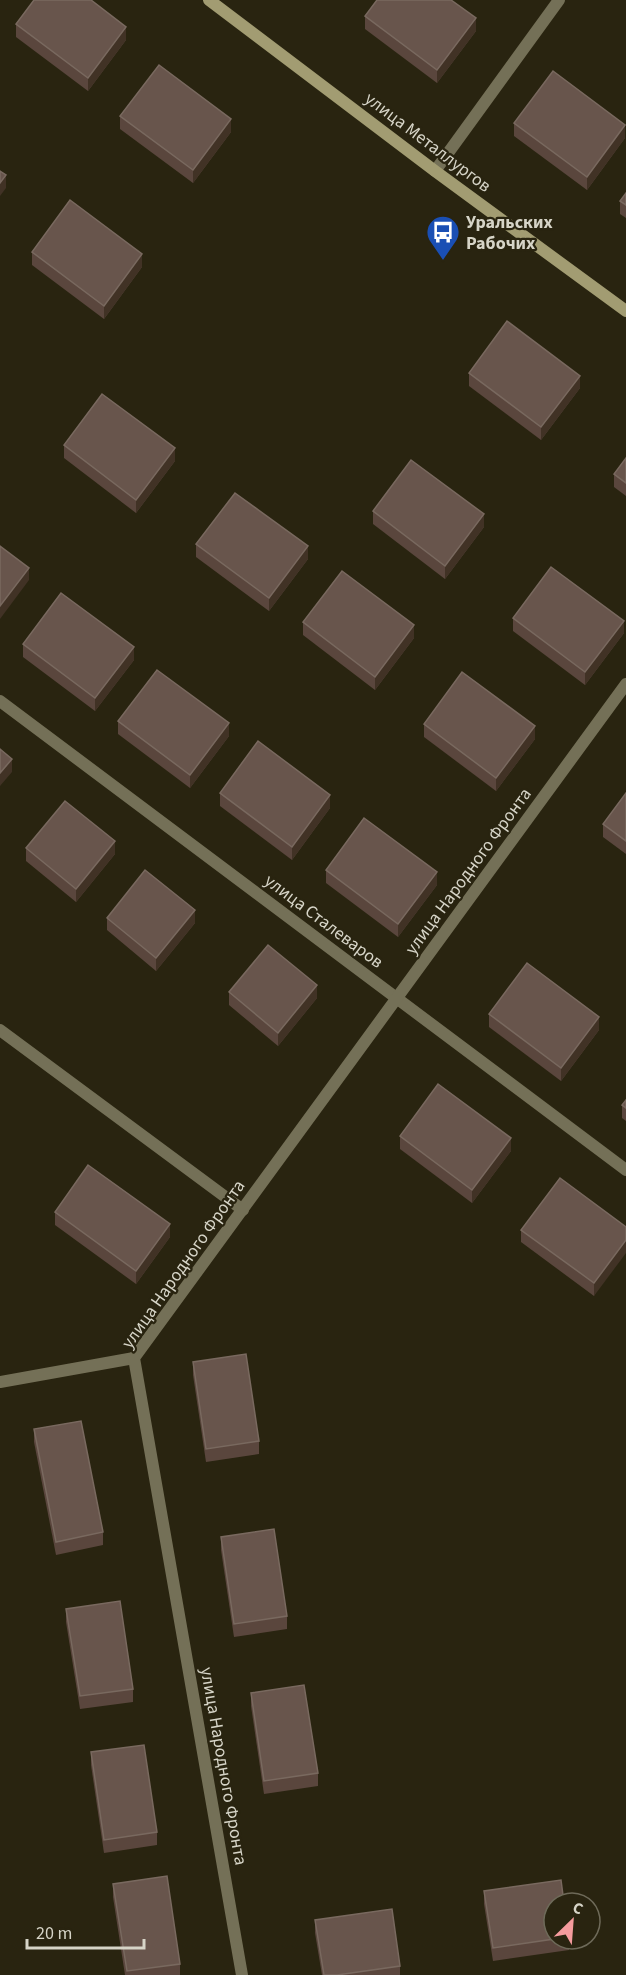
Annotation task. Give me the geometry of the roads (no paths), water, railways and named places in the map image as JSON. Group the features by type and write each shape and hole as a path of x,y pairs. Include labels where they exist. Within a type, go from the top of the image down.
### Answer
{"main road":[{"name":"улица Металлургов","path":"209,0 435,171 626,311"}],"street":[{"path":"435,171 559,0"},
{"name":"улица Народного Фронта","path":"242,1975 134,1358 626,684"},
{"name":"улица Сталеваров","path":"0,701 626,1170"},
{"path":"0,1030 243,1210"},
{"path":"0,1383 134,1358"}],"place":[{"name":"Уральских Рабочих","path":"443,261"}]}
